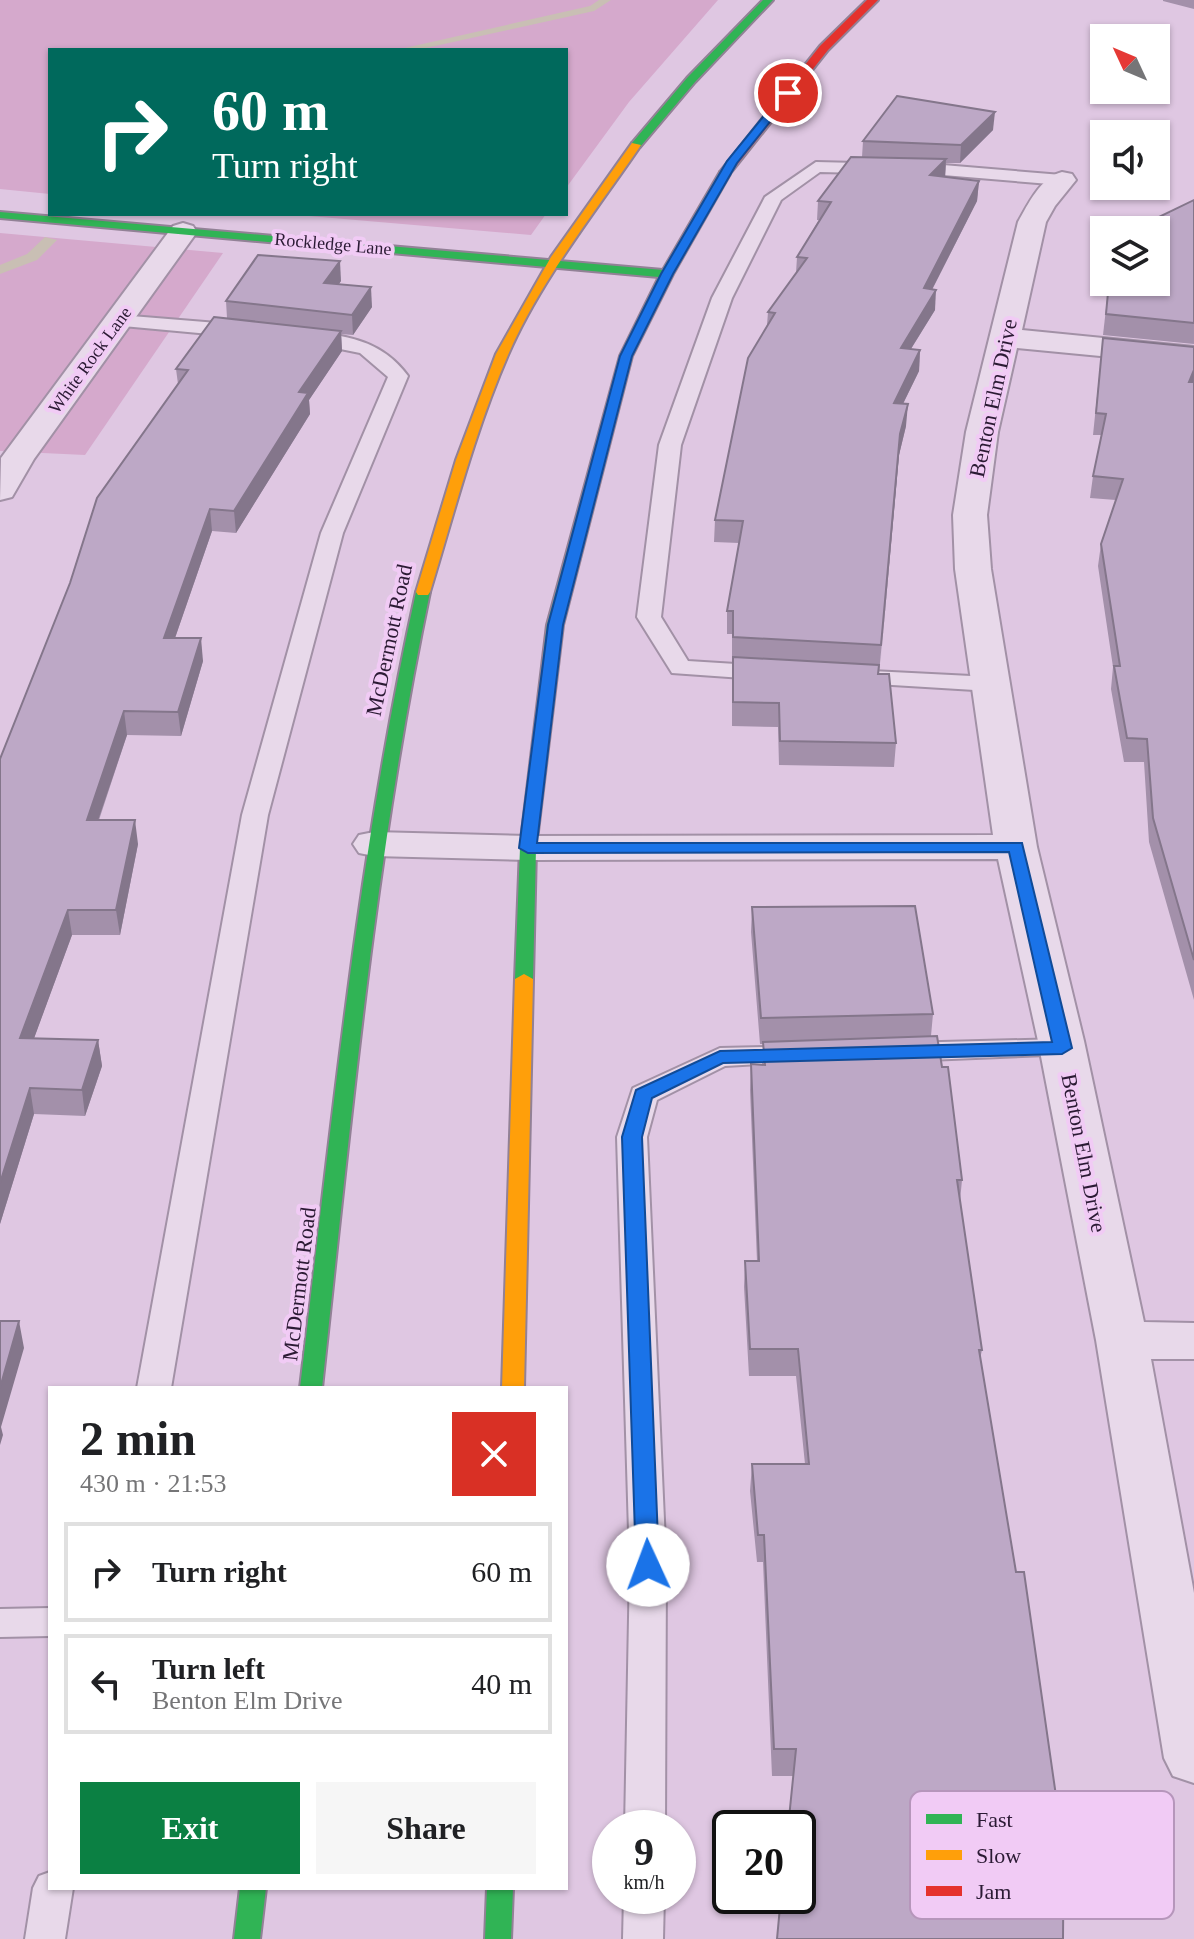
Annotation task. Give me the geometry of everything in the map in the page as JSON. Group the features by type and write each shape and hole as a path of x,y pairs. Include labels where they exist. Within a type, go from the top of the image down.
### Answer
{"main road":[{"name":"McDermott Road","path":"311,1386 374,844 406,658 439,526 500,357 552,264 621,162 722,44 768,0"},
{"path":"513,1386 528,848 555,625 626,356 667,274 732,161 824,48 873,0"},
{"name":"Rockledge Lane","path":"0,215 667,274"},
{"path":"247,1939 253,1890"},
{"path":"498,1939 500,1890"}],"street":[{"name":"Benton Elm Drive","path":"1062,180 1042,203 1032,222 982,432 970,515 973,569 1016,847 1062,1048 1122,1340 1194,1756"},
{"name":"White Rock Lane","path":"0,490 9,458 119,321 183,232"},
{"path":"1006,338 1194,356"},
{"path":"374,844 528,848 1016,847"},
{"path":"1122,1340 1194,1341"}],"lane":[{"path":"789,674 680,668 649,617 670,445 722,298 774,197 816,167 943,170 1062,180"},
{"path":"119,321 277,334 359,345 383,357 398,376 332,533 255,815 154,1386"},
{"path":"835,676 991,684"},
{"path":"876,1053 1062,1048"},
{"path":"645,1810 648,1565 632,1137 643,1095 720,1057 829,1054"},
{"path":"0,1623 48,1622"},
{"path":"45,1939 53,1890"},
{"path":"643,1939 644,1914"}],"shaded area":[{"path":"0,0 718,0 629,102 568,185 568,48 48,48 48,194 0,189"},
{"path":"309,216 545,216 531,235"},
{"path":"0,233 223,253 85,455 0,451"}],"building":[{"path":"897,96 995,112 961,145 863,141"},
{"path":"851,157 946,159 930,175 979,181 924,288 936,290 901,348 920,350 894,403 908,404 900,434 881,645 733,637 733,611 727,611 743,521 715,520 748,358 775,313 768,312 807,258 797,257 831,202 818,201"},
{"path":"1194,200 1194,323 1106,314 1108,296 1170,296 1170,216 1161,216"},
{"path":"258,255 340,261 324,283 371,287 352,315 226,301"},
{"path":"214,317 341,331 299,392 308,393 234,511 210,509 164,638 201,638 178,712 124,711 87,820 135,820 116,910 68,910 20,1038 98,1040 82,1090 30,1088 0,1183 0,759 70,583 97,498 188,370 176,369"},
{"path":"1103,338 1194,347 1194,370 1189,382 1194,382 1194,960 1153,818 1147,739 1127,738 1114,666 1120,666 1101,544 1123,479 1093,476 1106,414 1096,413"},
{"path":"733,657 879,665 878,674 889,674 896,743 780,741 779,703 733,702"},
{"path":"915,906 933,1014 761,1018 752,907"},
{"path":"937,1036 942,1067 948,1067 962,1180 957,1180 982,1350 979,1350 1016,1572 1024,1572 1055,1791 910,1791 910,1919 1063,1919 1063,1939 777,1939 779,1914 816,1914 816,1810 790,1810 796,1749 774,1749 764,1535 758,1535 752,1464 809,1464 798,1349 750,1349 745,1261 759,1261 751,1064 765,1065 763,1042"},
{"path":"0,1321 19,1321 0,1388"}],"waterway":[{"path":"411,48 594,8 606,0"},
{"path":"0,270 32,257 50,240"}],"traffic: fast":[{"path":"636,145 691,80 768,0"},
{"path":"524,979 528,848 555,625 626,356 667,274 724,174"},
{"path":"0,215 667,274"},
{"path":"311,1386 369,888 402,690 423,592"},
{"path":"247,1939 253,1890"},
{"path":"498,1939 500,1890"}],"traffic: slow":[{"path":"423,592 463,460 502,354 557,257 636,145"},
{"path":"513,1386 524,979"}],"traffic: jam":[{"path":"724,174 824,48 873,0"}],"route":[{"path":"648,1565 632,1137 643,1095 720,1057 1062,1048 1016,847 528,848 555,625 626,356 667,274 732,161 788,93"}]}
